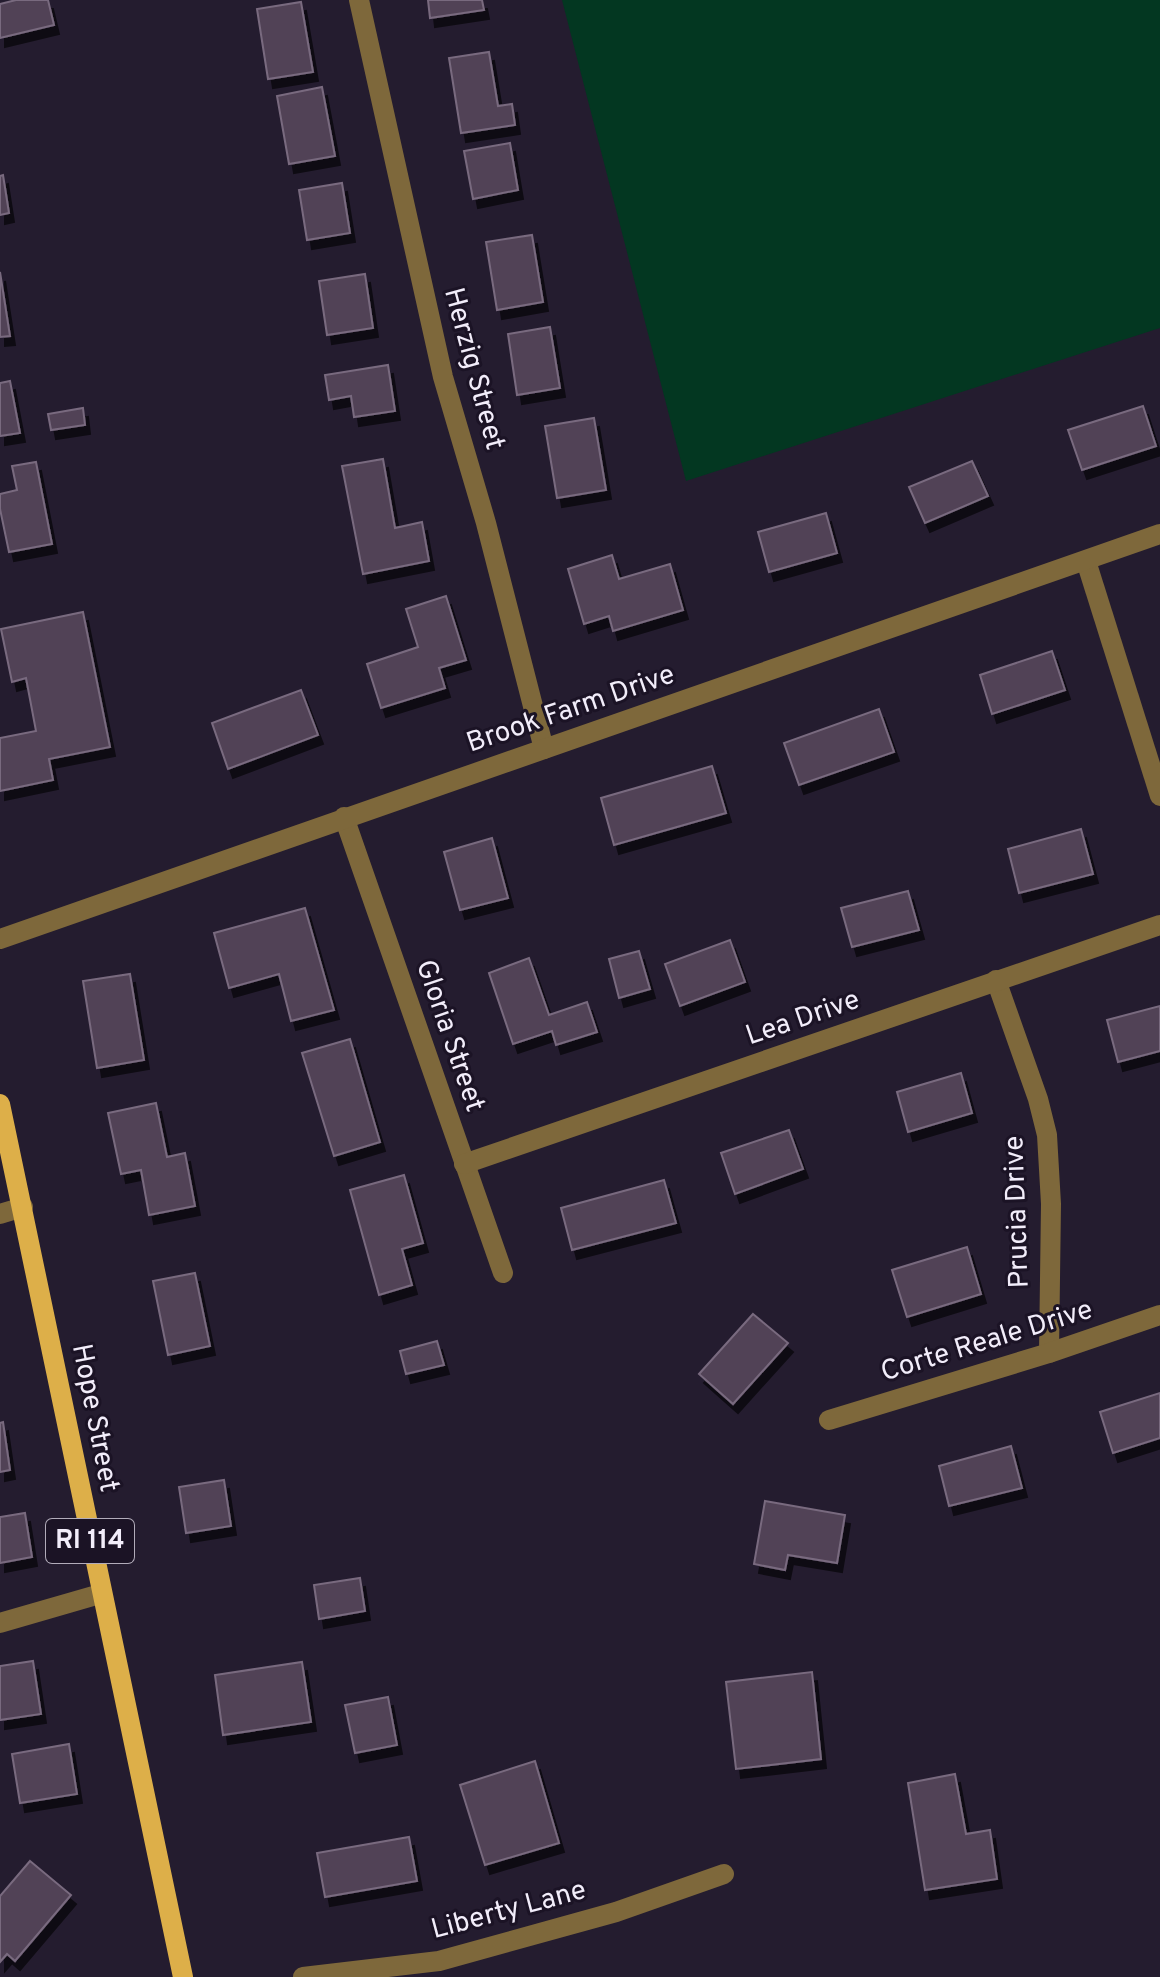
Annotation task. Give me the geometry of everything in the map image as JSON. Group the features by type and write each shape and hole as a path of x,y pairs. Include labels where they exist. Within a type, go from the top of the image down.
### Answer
{"main road":[{"name":"Hope Street","path":"0,1104 100,1594 183,1977"}],"street":[{"name":"Herzig Street","path":"359,0 443,377 486,523 544,749"},
{"name":"Brook Farm Drive","path":"0,939 1160,534"},
{"path":"1086,561 1160,796"},
{"name":"Gloria Street","path":"344,817 503,1273"},
{"name":"Lea Drive","path":"464,1164 1160,925"},
{"name":"Prucia Drive","path":"996,980 1038,1099 1047,1135 1051,1204 1049,1353"},
{"path":"0,1214 23,1207"},
{"name":"Corte Reale Drive","path":"829,1420 1049,1353 1160,1315"},
{"path":"0,1623 100,1594"},
{"name":"Liberty Lane","path":"303,1977 439,1961 616,1912 724,1874"}],"green space":[{"path":"562,0 1160,0 1160,328 686,481"}],"building":[{"path":"16,0 48,0 54,25 0,38 0,4"},
{"path":"428,0 482,0 484,10 430,18"},
{"path":"301,2 313,72 268,79 257,9"},
{"path":"489,52 498,106 512,104 515,125 461,133 449,58"},
{"path":"322,87 335,156 289,164 277,96"},
{"path":"510,143 518,190 473,199 464,151"},
{"path":"3,175 9,213 0,215 0,176"},
{"path":"342,183 350,233 307,240 299,190"},
{"path":"532,235 543,302 497,310 486,242"},
{"path":"0,272 10,336 0,337"},
{"path":"365,274 373,328 327,335 319,281"},
{"path":"550,327 560,388 517,395 508,334"},
{"path":"388,365 395,411 354,417 351,396 329,400 325,375"},
{"path":"10,381 20,433 0,436 0,383"},
{"path":"1143,406 1156,446 1082,470 1068,430"},
{"path":"83,408 85,425 51,430 48,414"},
{"path":"594,418 606,490 557,498 545,426"},
{"path":"383,459 395,528 422,522 429,561 363,574 342,466"},
{"path":"972,461 988,496 925,523 909,487"},
{"path":"36,462 52,544 9,552 0,494 17,490 12,466"},
{"path":"826,513 837,553 769,572 758,532"},
{"path":"612,555 619,579 670,564 683,610 613,631 609,616 584,624 568,569"},
{"path":"446,596 466,660 439,668 445,688 381,708 367,664 418,647 406,609"},
{"path":"83,612 110,747 49,759 53,780 0,791 0,738 36,731 26,678 12,682 1,629"},
{"path":"1052,651 1065,690 992,714 980,675"},
{"path":"301,690 318,735 228,769 212,723"},
{"path":"879,709 894,752 799,785 784,743"},
{"path":"712,766 726,813 614,845 601,798"},
{"path":"1081,829 1093,874 1019,893 1008,849"},
{"path":"492,838 508,898 460,910 444,852"},
{"path":"908,891 919,930 852,947 841,908"},
{"path":"305,908 334,1010 291,1021 279,974 229,988 214,933"},
{"path":"730,940 745,982 680,1006 665,964"},
{"path":"639,951 650,989 619,998 609,959"},
{"path":"529,958 549,1015 587,1002 597,1032 556,1045 552,1031 513,1044 489,973"},
{"path":"130,974 144,1060 97,1068 83,981"},
{"path":"1160,1006 1160,1051 1118,1062 1107,1020"},
{"path":"350,1039 380,1142 334,1156 302,1053"},
{"path":"961,1073 972,1113 908,1132 897,1092"},
{"path":"156,1103 167,1157 185,1153 195,1206 149,1215 141,1170 121,1174 108,1113"},
{"path":"789,1130 803,1169 735,1194 721,1153"},
{"path":"404,1175 423,1243 402,1249 412,1285 379,1295 350,1190"},
{"path":"664,1180 676,1223 572,1250 561,1208"},
{"path":"967,1247 981,1294 907,1317 892,1270"},
{"path":"195,1273 210,1346 168,1355 153,1281"},
{"path":"753,1314 788,1343 733,1404 699,1374"},
{"path":"437,1341 444,1365 406,1374 400,1351"},
{"path":"1160,1393 1160,1438 1113,1453 1100,1412"},
{"path":"3,1422 10,1470 0,1472 0,1423"},
{"path":"1011,1446 1022,1488 949,1506 939,1466"},
{"path":"224,1480 231,1526 186,1533 179,1487"},
{"path":"765,1501 845,1515 837,1563 788,1555 785,1570 754,1564"},
{"path":"25,1513 32,1557 0,1563 0,1517"},
{"path":"360,1578 365,1611 319,1619 314,1585"},
{"path":"33,1661 41,1714 0,1720 0,1666"},
{"path":"302,1662 311,1722 223,1735 215,1675"},
{"path":"812,1672 821,1759 736,1769 726,1682"},
{"path":"388,1697 397,1745 355,1753 345,1705"},
{"path":"69,1744 77,1794 20,1803 12,1754"},
{"path":"535,1761 559,1843 485,1865 460,1785"},
{"path":"955,1774 966,1834 990,1830 997,1879 925,1890 908,1783"},
{"path":"409,1837 417,1881 325,1897 317,1853"},
{"path":"30,1861 71,1895 15,1961 7,1954 0,1962 0,1896"}]}
